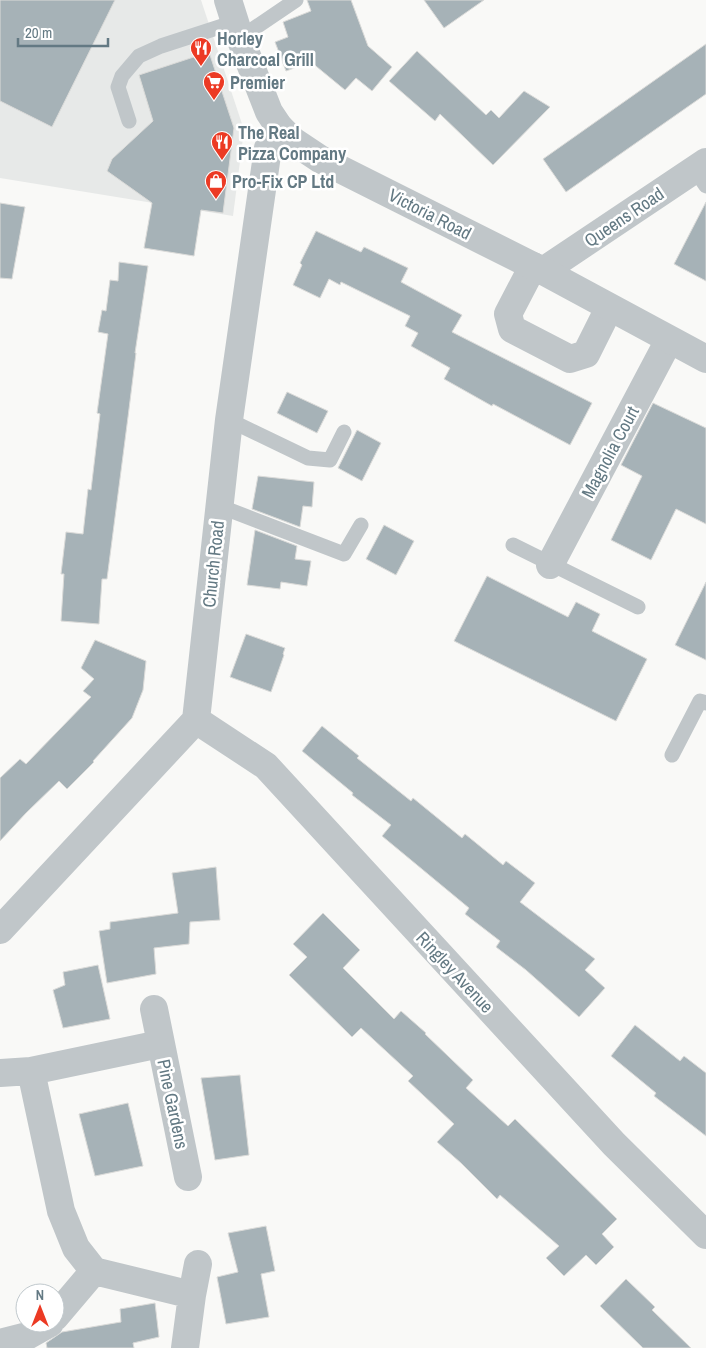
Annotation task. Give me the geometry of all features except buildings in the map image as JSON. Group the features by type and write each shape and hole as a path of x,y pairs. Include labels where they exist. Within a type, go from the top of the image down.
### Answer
{"street":[{"name":"Victoria Road","path":"234,20 269,112 292,141 320,159 538,269 706,359"},
{"name":"Church Road","path":"196,720 229,420 268,148 279,127"},
{"name":"Queens Road","path":"538,269 702,172"},
{"path":"538,269 508,314 512,329 570,359 586,354 609,308"},
{"name":"Magnolia Court","path":"550,564 669,340"},
{"path":"0,930 196,720"},
{"name":"Ringley Avenue","path":"196,720 266,766 614,1144 706,1235"},
{"path":"154,1009 160,1044"},
{"name":"Pine Gardens","path":"0,1073 31,1070 160,1044 188,1177"},
{"path":"31,1070 61,1212 76,1248 94,1271 192,1295"},
{"path":"186,1348 192,1295 198,1264"},
{"path":"65,1306 94,1271"},
{"path":"0,1343 32,1333"}],"lane":[{"path":"129,121 118,88 122,76 139,56 161,46 296,0"},
{"path":"229,420 308,458 330,460 344,432"},
{"path":"219,506 344,554 361,525"},
{"path":"513,545 638,607"},
{"path":"672,755 700,700 706,703"}],"shaded area":[{"path":"0,0 201,0 244,130 233,216 0,178"}],"place":[{"name":"Horley Charcoal Grill","path":"201,67"},
{"name":"Premier","path":"214,101"},
{"name":"The Real Pizza Company","path":"222,161"},
{"name":"Pro-Fix CP Ltd","path":"216,200"}]}
